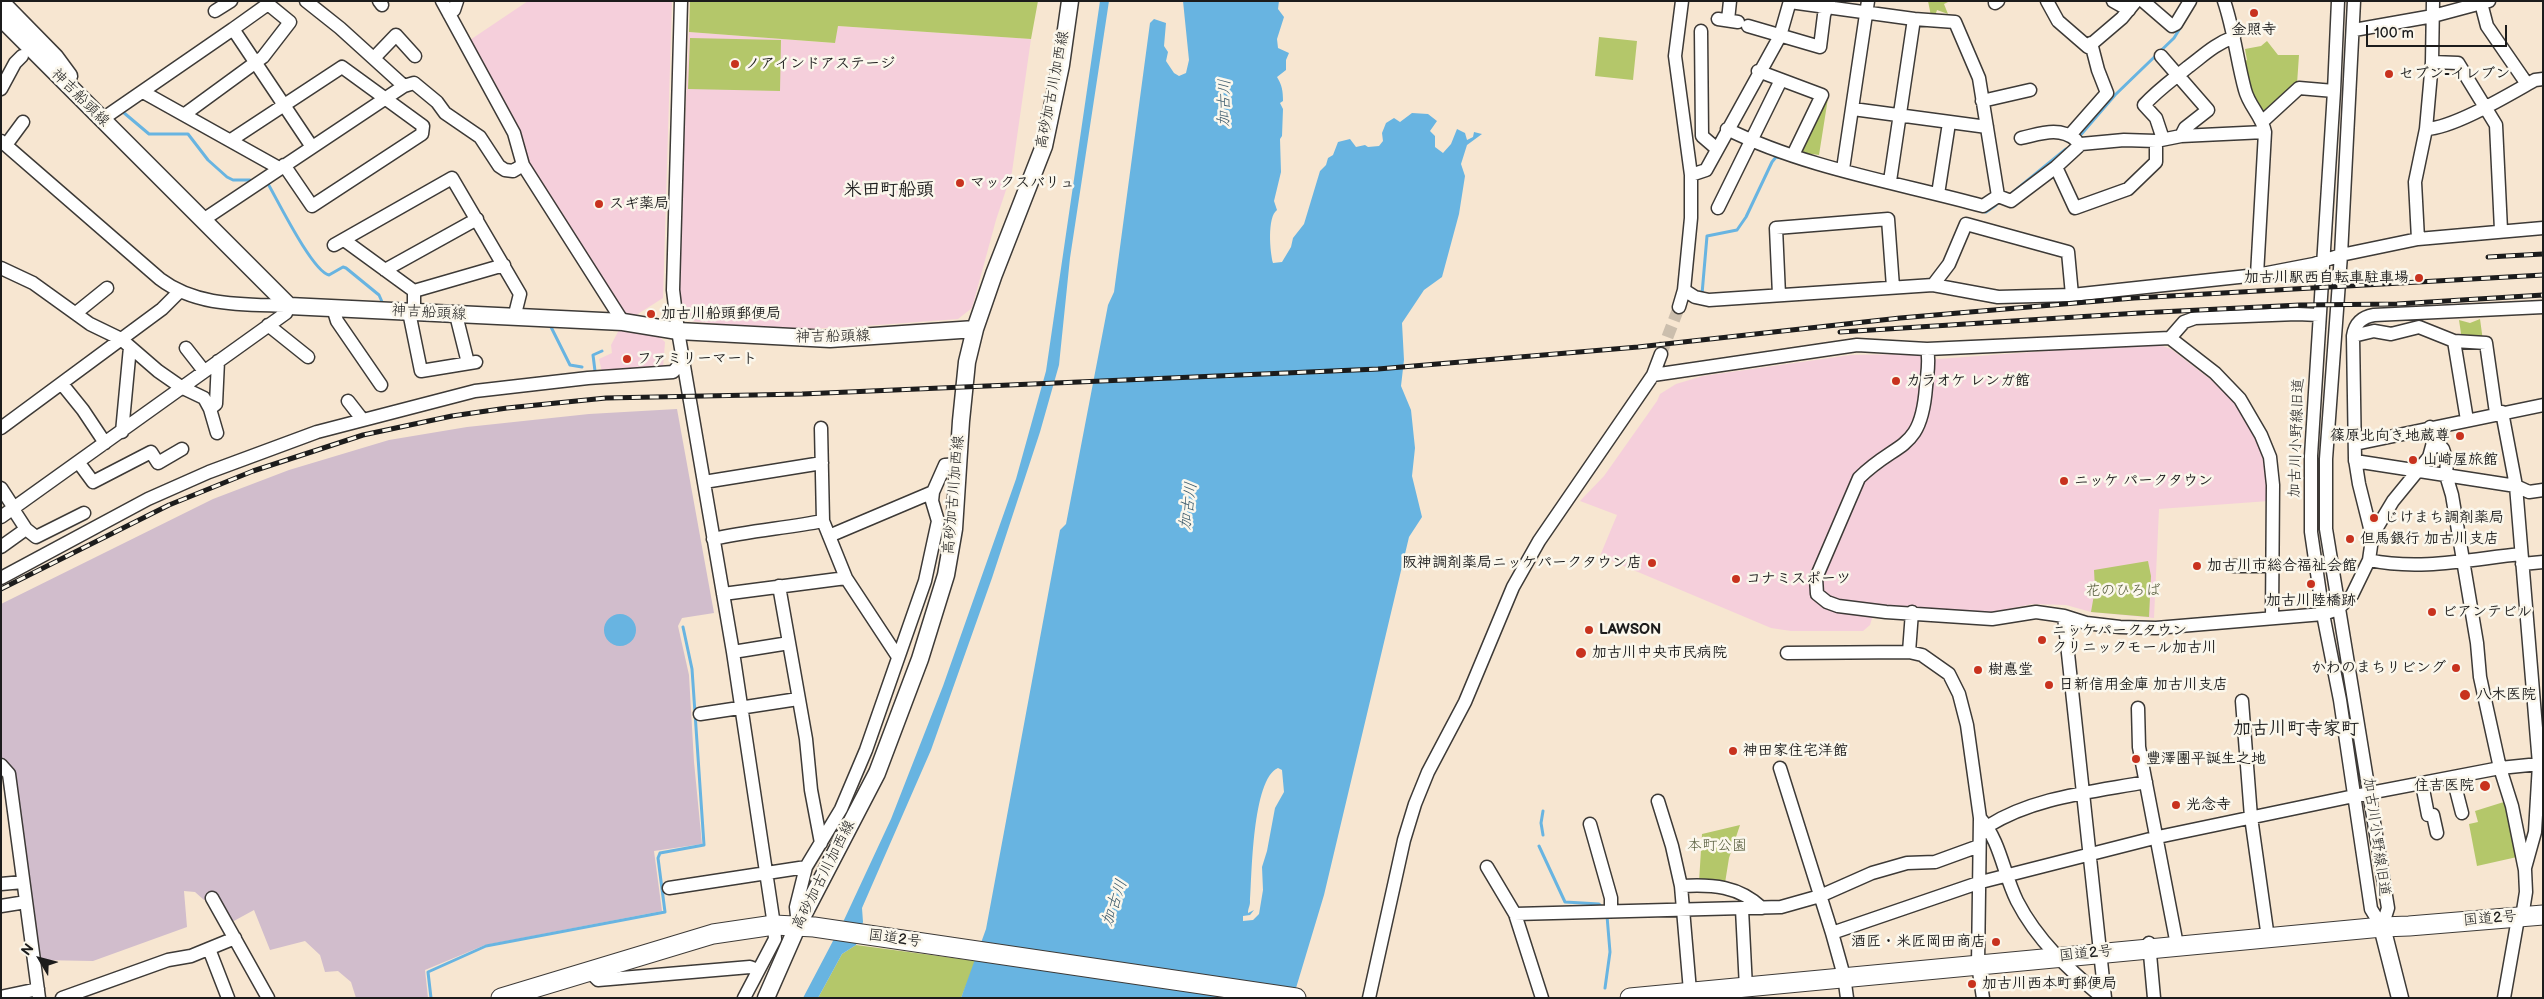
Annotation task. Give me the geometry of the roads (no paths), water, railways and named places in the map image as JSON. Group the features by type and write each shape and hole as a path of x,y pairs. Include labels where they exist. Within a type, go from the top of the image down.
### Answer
{"highway":[{"name":"国道2号","path":"1630,998 1688,994 1844,976 2056,957 2149,945 2177,945 2382,926 2409,926 2543,915"},
{"name":"国道2号","path":"501,998 533,993 589,971 713,934 774,925 806,926 1296,998"}],"main road":[{"name":"高砂加古川加西線","path":"766,998 806,926 877,773 920,658 946,575 954,530 967,362 975,329 994,274 1044,146 1061,65 1070,1"},
{"path":"1,2 55,56 83,102"},
{"name":"神吉船頭線","path":"1,18 289,306 623,322 678,331 830,339 975,329"},
{"path":"1,34 41,72 83,102"},
{"path":"2382,926 2400,998"}],"street":[{"path":"215,11 231,1"},
{"path":"306,1 404,86"},
{"path":"442,1 514,133 523,165 623,322"},
{"path":"449,14 454,10 457,1"},
{"path":"681,1 673,290 678,331 733,652 775,939 744,998"},
{"path":"1678,307 1684,290 1691,218 1691,175 1676,56 1682,1"},
{"path":"1730,1 1733,22 1820,47 1828,4"},
{"path":"2047,1 2058,21 2088,47 2091,42 2133,6"},
{"path":"2112,1 2133,6"},
{"path":"2143,1 2172,26 2176,24 2190,1"},
{"name":"加古川小野線旧道","path":"2338,1 2334,91 2310,458 2311,532 2323,614 2340,700 2370,909 2382,926"},
{"name":"加古川小野線旧道","path":"2354,1 2341,255 2326,458 2326,529 2388,908 2382,926"},
{"path":"2418,239 2415,182 2426,129 2432,62 2433,1"},
{"path":"1691,175 1706,170 1758,71 1780,36 1790,2 1867,6 1914,19 1955,22 1979,78 1998,196"},
{"path":"2226,2 2245,90 2264,127 2257,275"},
{"path":"2354,30 2433,16 2485,2 2486,26 2527,84"},
{"path":"101,120 268,4 290,22 256,63 185,114"},
{"path":"1844,169 1867,6"},
{"path":"1890,182 1914,19"},
{"path":"232,29 312,146"},
{"path":"1700,30 1702,136 1717,149"},
{"path":"374,58 396,36 414,49"},
{"path":"2056,167 2075,208 2128,189 2156,162 2160,140 2156,118 2144,105 2161,86 2178,75 2206,44 2234,37"},
{"path":"2070,136 2107,93 2098,70 2091,42"},
{"path":"1,89 15,63 22,56"},
{"path":"2161,56 2208,110 2185,128 2181,136"},
{"path":"2432,62 2458,63 2496,125 2501,230"},
{"path":"143,92 282,167 312,206 422,134 422,126 342,67 232,140"},
{"path":"1758,71 1822,95 1794,155"},
{"path":"2426,129 2436,128 2485,106 2535,80 2543,79"},
{"path":"1719,208 1781,80"},
{"path":"203,220 404,86 414,83 437,102 445,113 480,137 499,166 505,170 513,171 523,165"},
{"path":"1998,196 2011,202 2056,167 2081,144 2124,140 2160,140 2264,127 2299,88 2334,91"},
{"path":"1982,101 2030,90"},
{"path":"1853,109 1987,127"},
{"path":"1,517 106,444 181,387 286,313 289,306 214,301 179,292 160,279 4,143 23,122"},
{"path":"1938,194 1949,123"},
{"path":"1727,129 1753,141 1794,155 1983,206 1998,196"},
{"path":"2022,138 2040,140 2054,131 2070,136 2081,144"},
{"path":"414,291 385,270 339,242 452,178 520,294 514,318"},
{"path":"385,270 477,219"},
{"path":"1779,295 1776,228 1888,219 1893,287"},
{"path":"1933,284 1949,264 1966,224 2068,252 2072,295"},
{"path":"1684,290 1695,297 1709,300 1933,284 1998,297 2072,295 2257,275 2418,239 2501,230 2543,228"},
{"path":"1949,264 1960,289"},
{"path":"414,291 504,265"},
{"path":"3,273 33,283 90,324 126,343 181,387 204,398 210,408 217,433"},
{"path":"76,313 107,288"},
{"path":"414,291 412,312 421,371 472,362 456,315"},
{"path":"1,428 62,384 126,343 179,292"},
{"path":"1927,349 1925,406 1920,426 1908,442 1869,468 1859,478 1816,578 1817,594 1827,602 1838,606 1886,612 1912,612 1992,619 2036,612 2064,616 2086,623 2156,628 2323,614 2338,609 2357,588 2370,560 2372,536 2359,484 2356,461 2353,336 2356,324 2374,315 2543,307"},
{"path":"333,308 337,321 381,385"},
{"path":"2170,338 2184,322 2195,318 2298,314 2319,315"},
{"path":"268,325 308,357"},
{"path":"2353,336 2374,331 2391,334 2418,327 2454,341 2486,343 2499,413 2516,486 2539,764 2535,832 2525,870"},
{"path":"1653,375 1857,344 1927,349 2170,338 2229,386 2240,399 2261,435 2270,457 2273,485 2272,617"},
{"path":"2454,341 2467,420"},
{"path":"122,432 126,343"},
{"path":"186,348 204,371"},
{"path":"1369,998 1404,840 1415,804 1428,772 1465,702 1514,587 1539,541 1653,375 1661,354"},
{"path":"1,578 157,495 263,451 362,419 475,391 588,378 663,374 673,372 684,360"},
{"path":"210,408 216,404 218,361"},
{"path":"62,384 83,410 106,444"},
{"path":"348,401 362,419"},
{"path":"2355,444 2432,433 2467,420 2543,405"},
{"path":"821,428 823,521 846,578 898,656"},
{"path":"2372,536 2393,501 2429,457 2432,433"},
{"path":"2432,433 2443,449 2447,461 2446,474 2452,495 2477,643 2480,677 2500,768 2512,806 2525,870 2526,892 2522,916 2517,924 2504,998"},
{"path":"79,463 93,482 111,478 151,452 158,463 182,449"},
{"path":"2356,461 2516,486 2529,492 2543,490"},
{"path":"704,482 822,463"},
{"path":"806,926 796,907 806,867 841,809 866,750 925,580 938,522 932,501 933,492 945,465 950,463 959,464"},
{"path":"1,488 26,529 36,538 84,513"},
{"path":"829,536 933,492"},
{"path":"713,539 749,531 777,530 823,521"},
{"path":"1,547 26,529"},
{"path":"2370,560 2395,565 2430,565 2462,560 2522,559 2543,562"},
{"path":"2234,566 2271,566"},
{"path":"723,594 846,578"},
{"path":"780,586 806,739 811,790 821,843"},
{"path":"1909,652 1912,612"},
{"path":"2064,616 2104,998"},
{"path":"733,652 789,643"},
{"path":"1787,653 1909,652 1922,655 1949,674 1955,684 1967,725 1984,822 1979,846 1981,882 1978,964 1983,998"},
{"path":"700,714 798,699"},
{"path":"2242,701 2250,818 2268,938"},
{"path":"2138,708 2140,747 2177,945"},
{"path":"1832,934 1981,882 2158,837 2368,793 2500,768 2539,764"},
{"path":"1780,768 1832,934 1844,976 1847,998"},
{"path":"1,996 39,993 23,882 4,772"},
{"path":"2453,778 2462,813"},
{"path":"1984,822 2027,807 2146,782"},
{"path":"2422,784 2428,815 2433,814 2437,833"},
{"path":"1658,802 1672,846 1681,886 1688,994"},
{"path":"1984,822 1993,834 2018,902 2056,957 2104,998"},
{"path":"1590,824 1611,898 1606,911"},
{"path":"1516,914 1606,911 1683,912 1781,907 1820,896 1880,871 1907,863 1935,862 1979,846"},
{"path":"1487,866 1516,914 1542,998"},
{"path":"669,888 806,867"},
{"path":"1,884 23,882"},
{"path":"1681,886 1726,886 1755,901 1762,908"},
{"path":"212,898 268,998"},
{"path":"1,906 26,902"},
{"path":"1742,909 1746,988"},
{"path":"62,998 84,994 168,960 178,960 209,950 235,938"},
{"path":"2149,945 2154,998"},
{"path":"209,950 228,998"},
{"path":"589,971 598,980 750,968 758,970"}],"water":[{"path":"1100,1 1109,1 1070,258 1059,365 1040,432 992,578 931,750 862,908 863,922 856,945 842,954 818,998 803,998 844,920 891,819 943,686 1016,479 1046,371"},
{"name":"加古川","path":"1183,1 1279,1 1278,9 1284,17 1277,39 1278,48 1289,53 1286,60 1286,70 1277,77 1282,91 1283,101 1280,103 1283,109 1282,136 1280,139 1281,172 1274,201 1277,210 1271,227 1270,243 1273,263 1282,262 1291,247 1293,238 1304,224 1320,171 1326,165 1328,158 1333,155 1338,142 1350,139 1356,147 1365,145 1368,147 1379,146 1383,141 1382,133 1386,123 1394,118 1400,122 1412,113 1428,114 1437,121 1430,131 1435,136 1435,147 1443,153 1451,144 1457,129 1465,133 1467,140 1473,137 1474,132 1482,134 1467,145 1461,164 1465,176 1459,214 1442,277 1424,290 1402,323 1404,360 1401,386 1411,410 1415,448 1412,476 1422,517 1409,537 1324,895 1293,998 961,998 986,929 1060,530 1066,524 1108,305 1114,292 1150,23 1154,19 1166,23 1164,46 1168,52 1166,61 1174,73 1179,76 1186,73 1189,60","holes":["1278,768 1282,770 1284,792 1275,808 1262,867 1263,890 1259,914 1253,920 1243,921 1243,916 1250,915 1254,910 1248,913 1258,808 1269,776"]},
{"path":"620,614 631,619 636,630 631,641 620,646 609,641 604,630 609,619"}],"waterway":[{"path":"2078,138 2115,95 2174,38 2182,25"},
{"path":"123,112 149,134 188,134 208,160 227,177 233,180 250,180"},
{"path":"2012,193 2066,149"},
{"path":"1702,294 1707,236 1737,230 1746,217 1772,162 1776,157 1782,158"},
{"path":"267,182 305,248 322,271 329,275 343,267 346,268 379,295 383,304"},
{"path":"1981,211 1986,212 1996,205"},
{"path":"550,325 570,365 582,367"},
{"path":"595,371 593,355 602,351"},
{"path":"431,998 428,972 486,946 665,912 658,858 660,853 704,845 692,669 683,627"},
{"path":"1543,811 1541,823 1543,835"},
{"path":"1539,846 1565,902 1599,904 1603,908"},
{"path":"1605,988 1610,952 1607,916"}],"tunnel":[{"path":"1661,354 1679,307"}],"railway":[{"path":"2488,257 2543,254"},
{"path":"1,589 169,505 253,471 363,435 452,416 507,408 606,398 802,394 1378,369 1638,347 1900,318 2134,298 2543,275"},
{"path":"1840,332 2139,313 2300,305 2397,304 2543,295"}],"place":[{"name":"金照寺","path":"2254,13"},
{"name":"ノアインドアステージ","path":"735,64"},
{"name":"セブン-イレブン","path":"2389,74"},
{"name":"マックスバリュ","path":"960,183"},
{"name":"スギ薬局","path":"599,204"},
{"name":"加古川駅西自転車駐車場","path":"2419,278"},
{"name":"加古川船頭郵便局","path":"651,314"},
{"name":"ファミリーマート","path":"627,359"},
{"name":"カラオケ レンガ館","path":"1896,381"},
{"name":"篠原北向き地蔵尊","path":"2460,436"},
{"name":"山崎屋旅館","path":"2413,460"},
{"name":"ニッケ パークタウン","path":"2064,481"},
{"name":"じけまち調剤薬局","path":"2374,518"},
{"name":"但馬銀行 加古川支店","path":"2350,539"},
{"name":"阪神調剤薬局ニッケパークタウン店","path":"1652,563"},
{"name":"加古川市総合福祉会館","path":"2197,566"},
{"name":"コナミスポーツ","path":"1736,579"},
{"name":"加古川陸橋跡","path":"2311,584"},
{"name":"ビアンテビル","path":"2432,612"},
{"name":"LAWSON","path":"1589,630"},
{"name":"ニッケパークタウン クリニックモール加古川","path":"2042,640"},
{"name":"加古川中央市民病院","path":"1581,653"},
{"name":"かわのまちリビング","path":"2456,668"},
{"name":"樹悳堂","path":"1978,670"},
{"name":"日新信用金庫 加古川支店","path":"2049,685"},
{"name":"八木医院","path":"2465,695"},
{"name":"神田家住宅洋館","path":"1733,751"},
{"name":"豐澤團平誕生之地","path":"2136,759"},
{"name":"住吉医院","path":"2485,786"},
{"name":"光念寺","path":"2176,805"},
{"name":"酒匠・米匠岡田商店","path":"1996,942"},
{"name":"加古川西本町郵便局","path":"1972,984"}],"district":[{"name":"米田町船頭","path":"889,190"},
{"name":"加古川町寺家町","path":"2296,729"}],"park label":[{"name":"花のひろば","path":"2123,591"},
{"name":"本町公園","path":"1717,846"}]}
